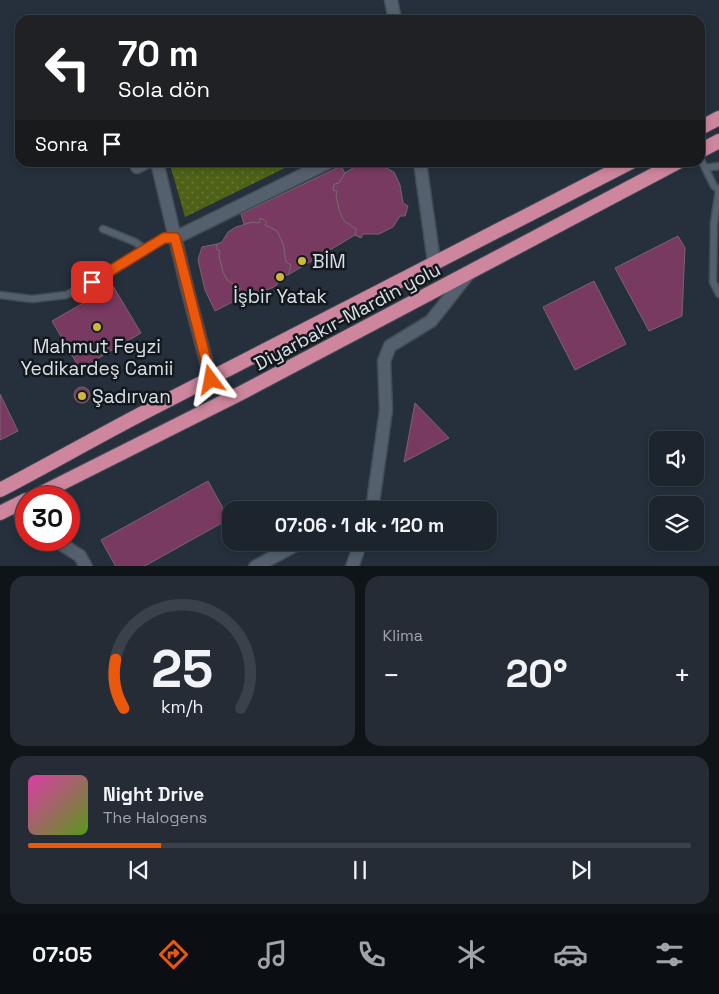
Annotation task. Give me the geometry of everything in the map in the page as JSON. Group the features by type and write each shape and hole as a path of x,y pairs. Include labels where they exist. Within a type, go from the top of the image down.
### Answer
{"highway":[{"path":"705,125 719,118"},
{"path":"705,148 719,141"},
{"name":"Diyarbakır-Mardin yolu","path":"1,489 434,262 621,167"},
{"name":"Diyarbakır-Mardin yolu","path":"56,486 244,392 668,167"},
{"path":"0,512 15,505"}],"street":[{"path":"391,0 394,15"},
{"path":"158,167 211,380"},
{"path":"175,238 320,167"},
{"path":"421,167 434,262"},
{"path":"372,501 386,410 384,361 390,346 431,321 469,272"},
{"path":"72,551 80,556 86,566"},
{"path":"255,566 284,551"},
{"path":"352,566 357,551"}],"lane":[{"path":"719,166 705,168 714,186 719,190 714,223 713,282 719,294"},
{"path":"103,229 135,242 146,250"},
{"path":"0,295 32,299 66,295 101,278 164,238 175,238"}],"green space":[{"path":"173,167 287,167 185,217 171,168"}],"building":[{"path":"342,167 345,173 339,183 334,184 333,190 337,191 336,197 344,221 356,229 355,235 288,275 291,265 286,262 283,244 277,231 265,225 267,222 260,218 259,223 244,224 241,214"},
{"path":"384,167 394,172 400,185 403,203 408,206 405,216 400,216 393,227 379,234 363,234 361,238 355,235 356,229 344,221 336,197 337,191 333,190 334,184 339,183 345,173 353,168"},
{"path":"260,218 267,222 265,225 277,231 283,244 286,262 291,265 288,275 283,275 276,286 262,292 246,293 244,296 238,294 239,288 227,280 219,256 220,251 216,249 217,244 222,242 228,232 236,227 253,222 259,223"},
{"path":"678,236 685,248 682,316 649,331 615,268"},
{"path":"217,244 216,249 220,251 219,256 227,280 239,288 238,294 244,296 215,311 205,290 198,260 202,247"},
{"path":"594,281 626,344 575,370 543,307"},
{"name":"Mahmut Feyzi Yedikardeş Camii","path":"113,286 141,333 80,369 52,321"},
{"name":"Şadırvan","path":"82,387 88,389 90,395 88,401 82,403 76,401 74,395 76,389"},
{"path":"0,394 18,431 0,440"},
{"path":"415,403 449,438 404,462"},
{"path":"208,481 222,506 222,523 145,566 115,566 101,540"}],"place":[{"name":"BİM","path":"302,261"},
{"name":"İşbir Yatak","path":"280,277"},
{"name":"Mahmut Feyzi Yedikardeş Camii","path":"97,327"},
{"name":"Şadırvan","path":"82,396"}],"route":[{"path":"92,282 164,238 175,238 186,288 199,330 211,380"}]}
